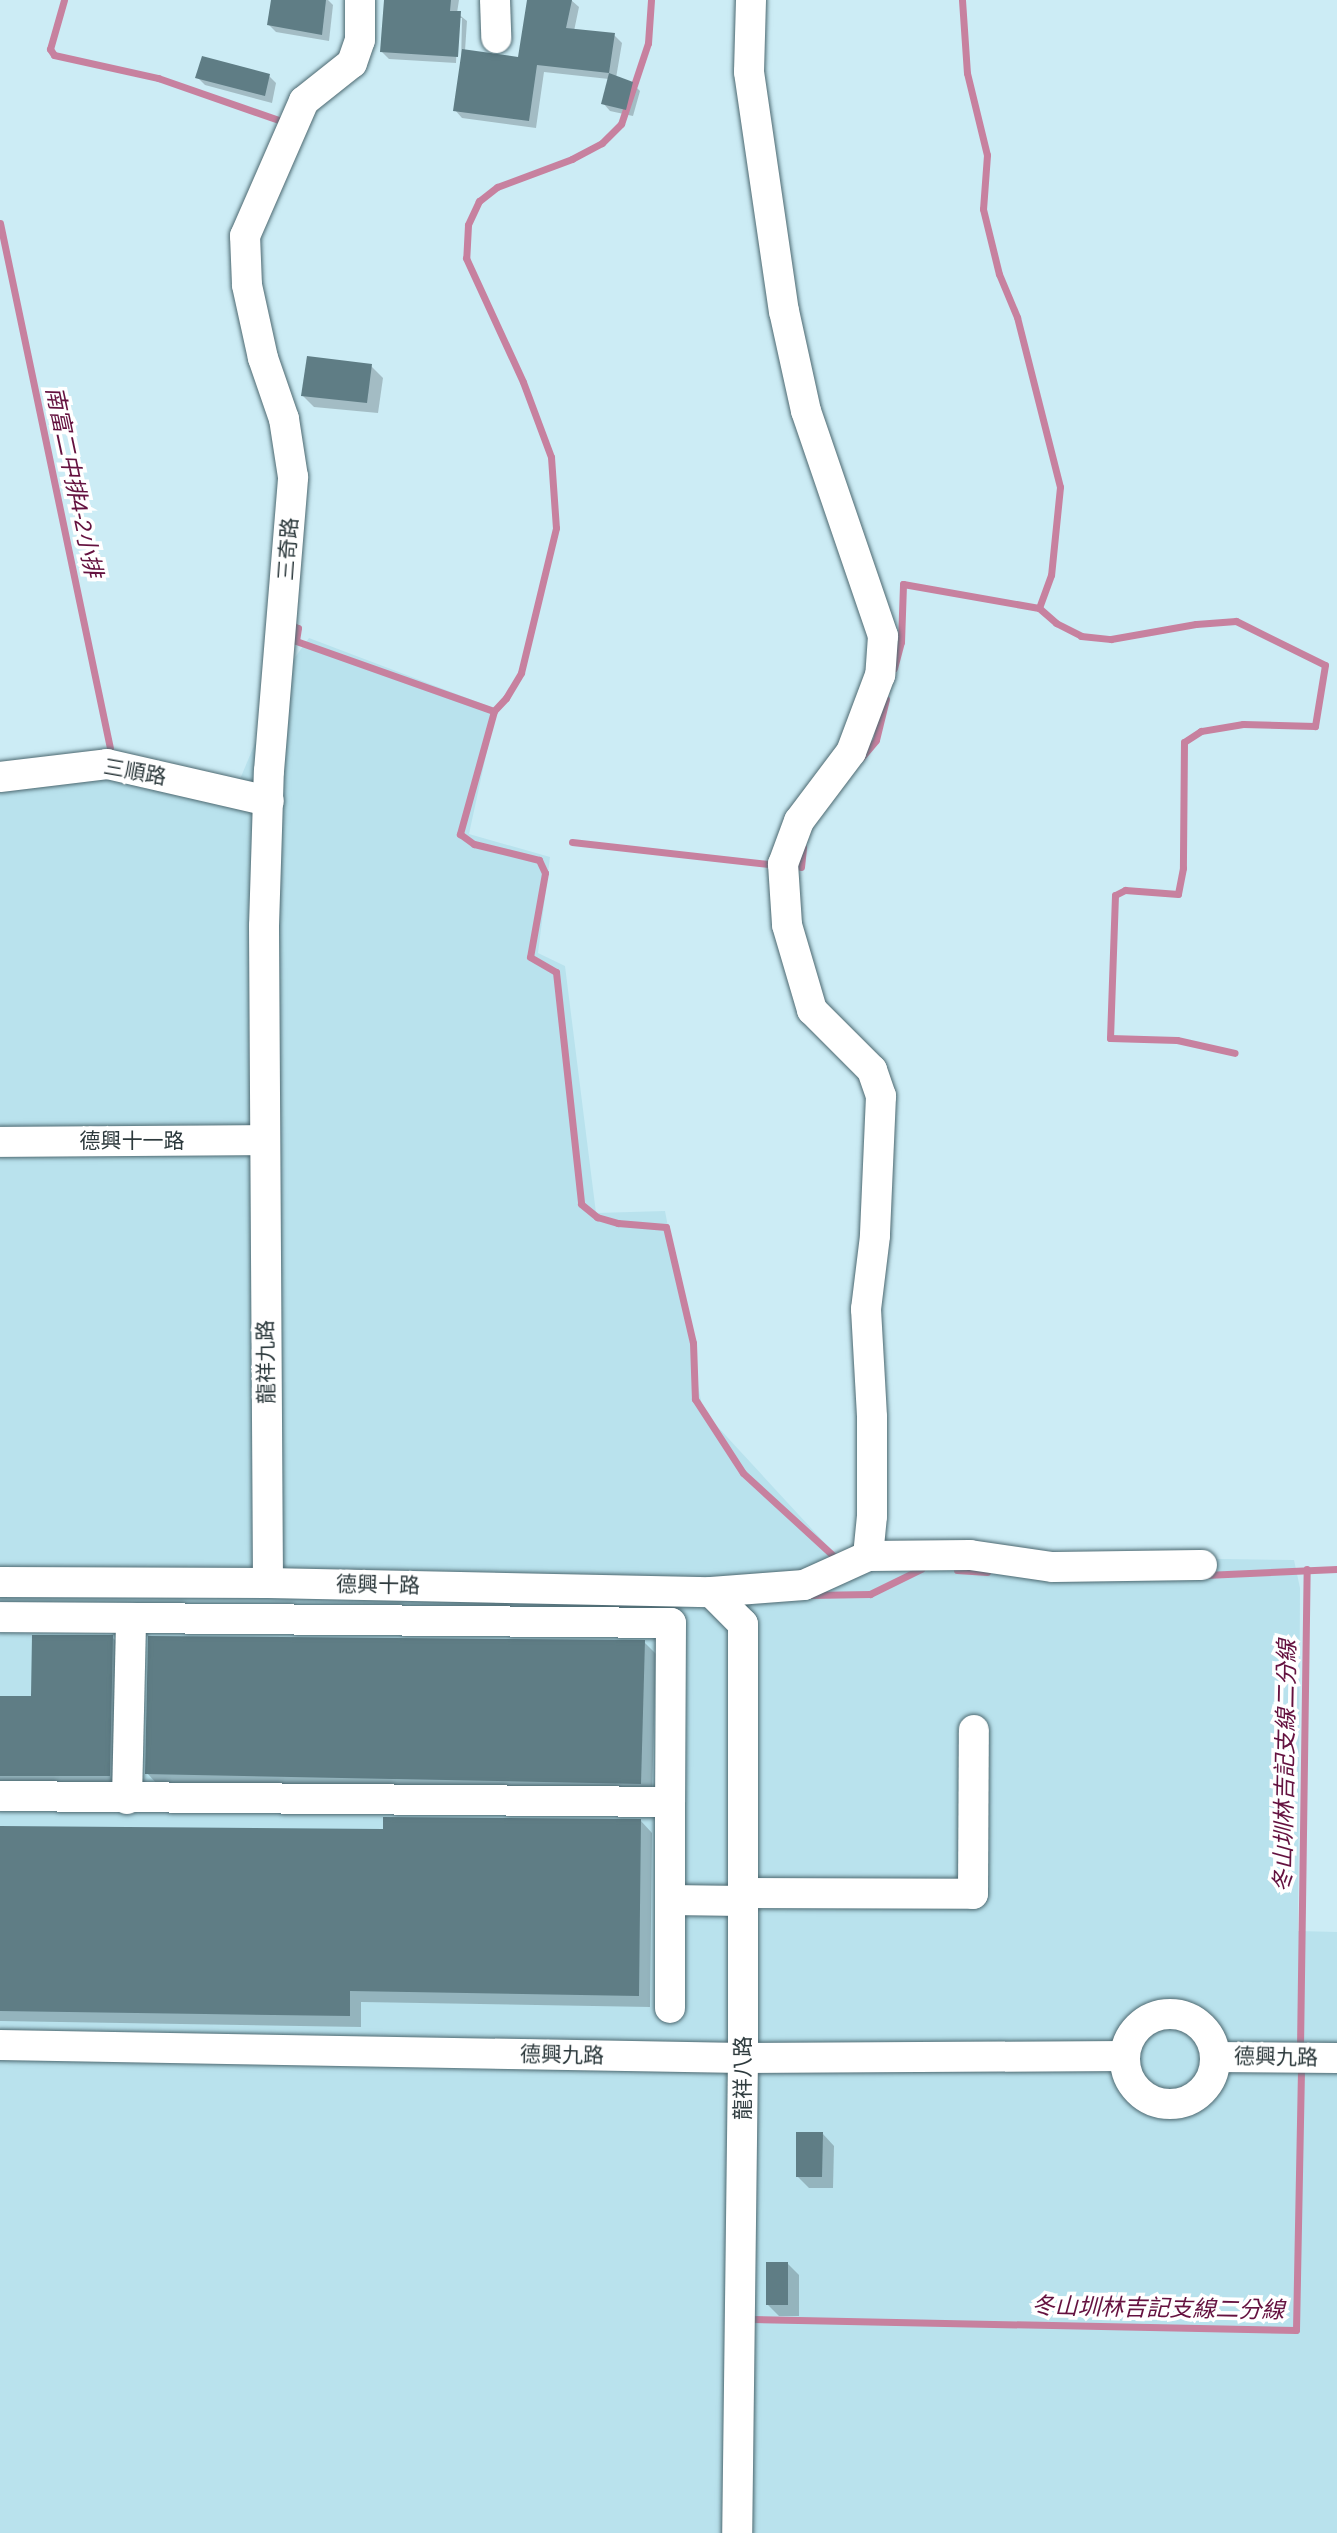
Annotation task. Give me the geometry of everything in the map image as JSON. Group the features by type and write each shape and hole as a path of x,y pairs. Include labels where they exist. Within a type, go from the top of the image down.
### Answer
{"street":[{"name":"三奇路","path":"264,1140 264,926 269,801 293,477 284,419 263,358 247,285 245,236 304,102 352,63 360,40 360,0"},
{"path":"495,0 496,38"},
{"path":"751,0 750,72 784,311 806,411 883,636 880,675 851,752 799,821 783,864 787,925 812,1010 872,1070 881,1096 875,1236 866,1309 872,1417 868,1556 970,1555 1052,1567 1202,1565"},
{"name":"三順路","path":"0,777 107,764 269,801"},
{"name":"德興十一路","path":"0,1142 264,1140"},
{"name":"龍祥九路","path":"264,1140 268,1583"},
{"name":"德興十路","path":"0,1582 268,1583 711,1592 804,1585 868,1556"},
{"name":"龍祥八路","path":"711,1592 743,1624 743,2058 737,2533"},
{"path":"0,1617 671,1623 670,2008"},
{"path":"127,1799 131,1618"},
{"path":"670,1900 973,1894 974,1730"},
{"path":"0,1796 670,1802"},
{"name":"德興九路","path":"1178,2014 1204,2029 1212,2042 1215,2057 1213,2071 1197,2095 1170,2104 1142,2094 1126,2071 1128,2041 1148,2019 1178,2014"},
{"name":"德興九路","path":"0,2045 743,2058 1125,2056"},
{"name":"德興九路","path":"1215,2057 1337,2058"}],"shaded area":[{"path":"309,638 496,709 469,834 550,857 538,953 565,966 596,1213 665,1211 703,1411 834,1553 1294,1560 1300,1588 1298,1931 1337,1932 1337,2533 0,2533 0,786 104,771 240,779 286,670"}],"building":[{"path":"271,0 326,0 322,35 267,25"},
{"path":"384,0 451,0 450,11 461,11 458,57 380,52"},
{"path":"527,0 572,0 566,28 615,33 609,73 537,65 529,121 453,111 462,49 518,57"},
{"path":"202,56 270,74 265,96 195,78"},
{"path":"609,73 633,82 626,110 601,104"},
{"path":"307,356 372,364 367,403 301,396"},
{"path":"32,1635 113,1635 110,1776 0,1776 0,1696 31,1696"},
{"path":"148,1636 645,1640 641,1784 145,1774"},
{"path":"383,1817 641,1819 639,1996 350,1991 350,2016 0,2011 0,1826 383,1829"},
{"path":"796,2132 823,2132 822,2177 796,2177"},
{"path":"766,2262 788,2262 788,2305 766,2305"}],"waterway":[{"path":"64,0 50,49 54,55 158,78 287,123"},
{"path":"651,0 648,43 621,124 602,143 572,159 497,187 479,201 468,225 466,258 523,382 551,457 556,528 521,673 506,698 494,711 460,834 474,844 539,860 545,873 530,957 556,972 581,1204 597,1217 618,1223 666,1227 693,1343 695,1399 743,1473 839,1561"},
{"path":"962,0 967,73 987,155 983,209 999,274 1017,317 1060,487 1051,575 1039,608 1056,623 1081,636 1111,639 1196,624 1236,621 1325,665 1315,726 1243,724 1201,731 1184,742 1183,868 1178,894 1125,890 1115,895 1110,1038 1177,1040 1235,1053"},
{"name":"南富二中排4-2小排","path":"0,223 110,748"},
{"path":"894,668 901,642 903,584 1039,608"},
{"path":"288,623 298,628 296,641 494,711"},
{"path":"861,758 876,740 886,699"},
{"path":"572,842 776,865"},
{"path":"801,867 803,847"},
{"path":"810,1595 870,1594 921,1569"},
{"name":"冬山圳林吉記支線二分線","path":"1300,2048 1307,1569"},
{"path":"1205,1575 1337,1569"},
{"path":"957,1570 987,1572"},
{"name":"冬山圳林吉記支線二分線","path":"752,2319 1296,2330 1301,2063"}]}
